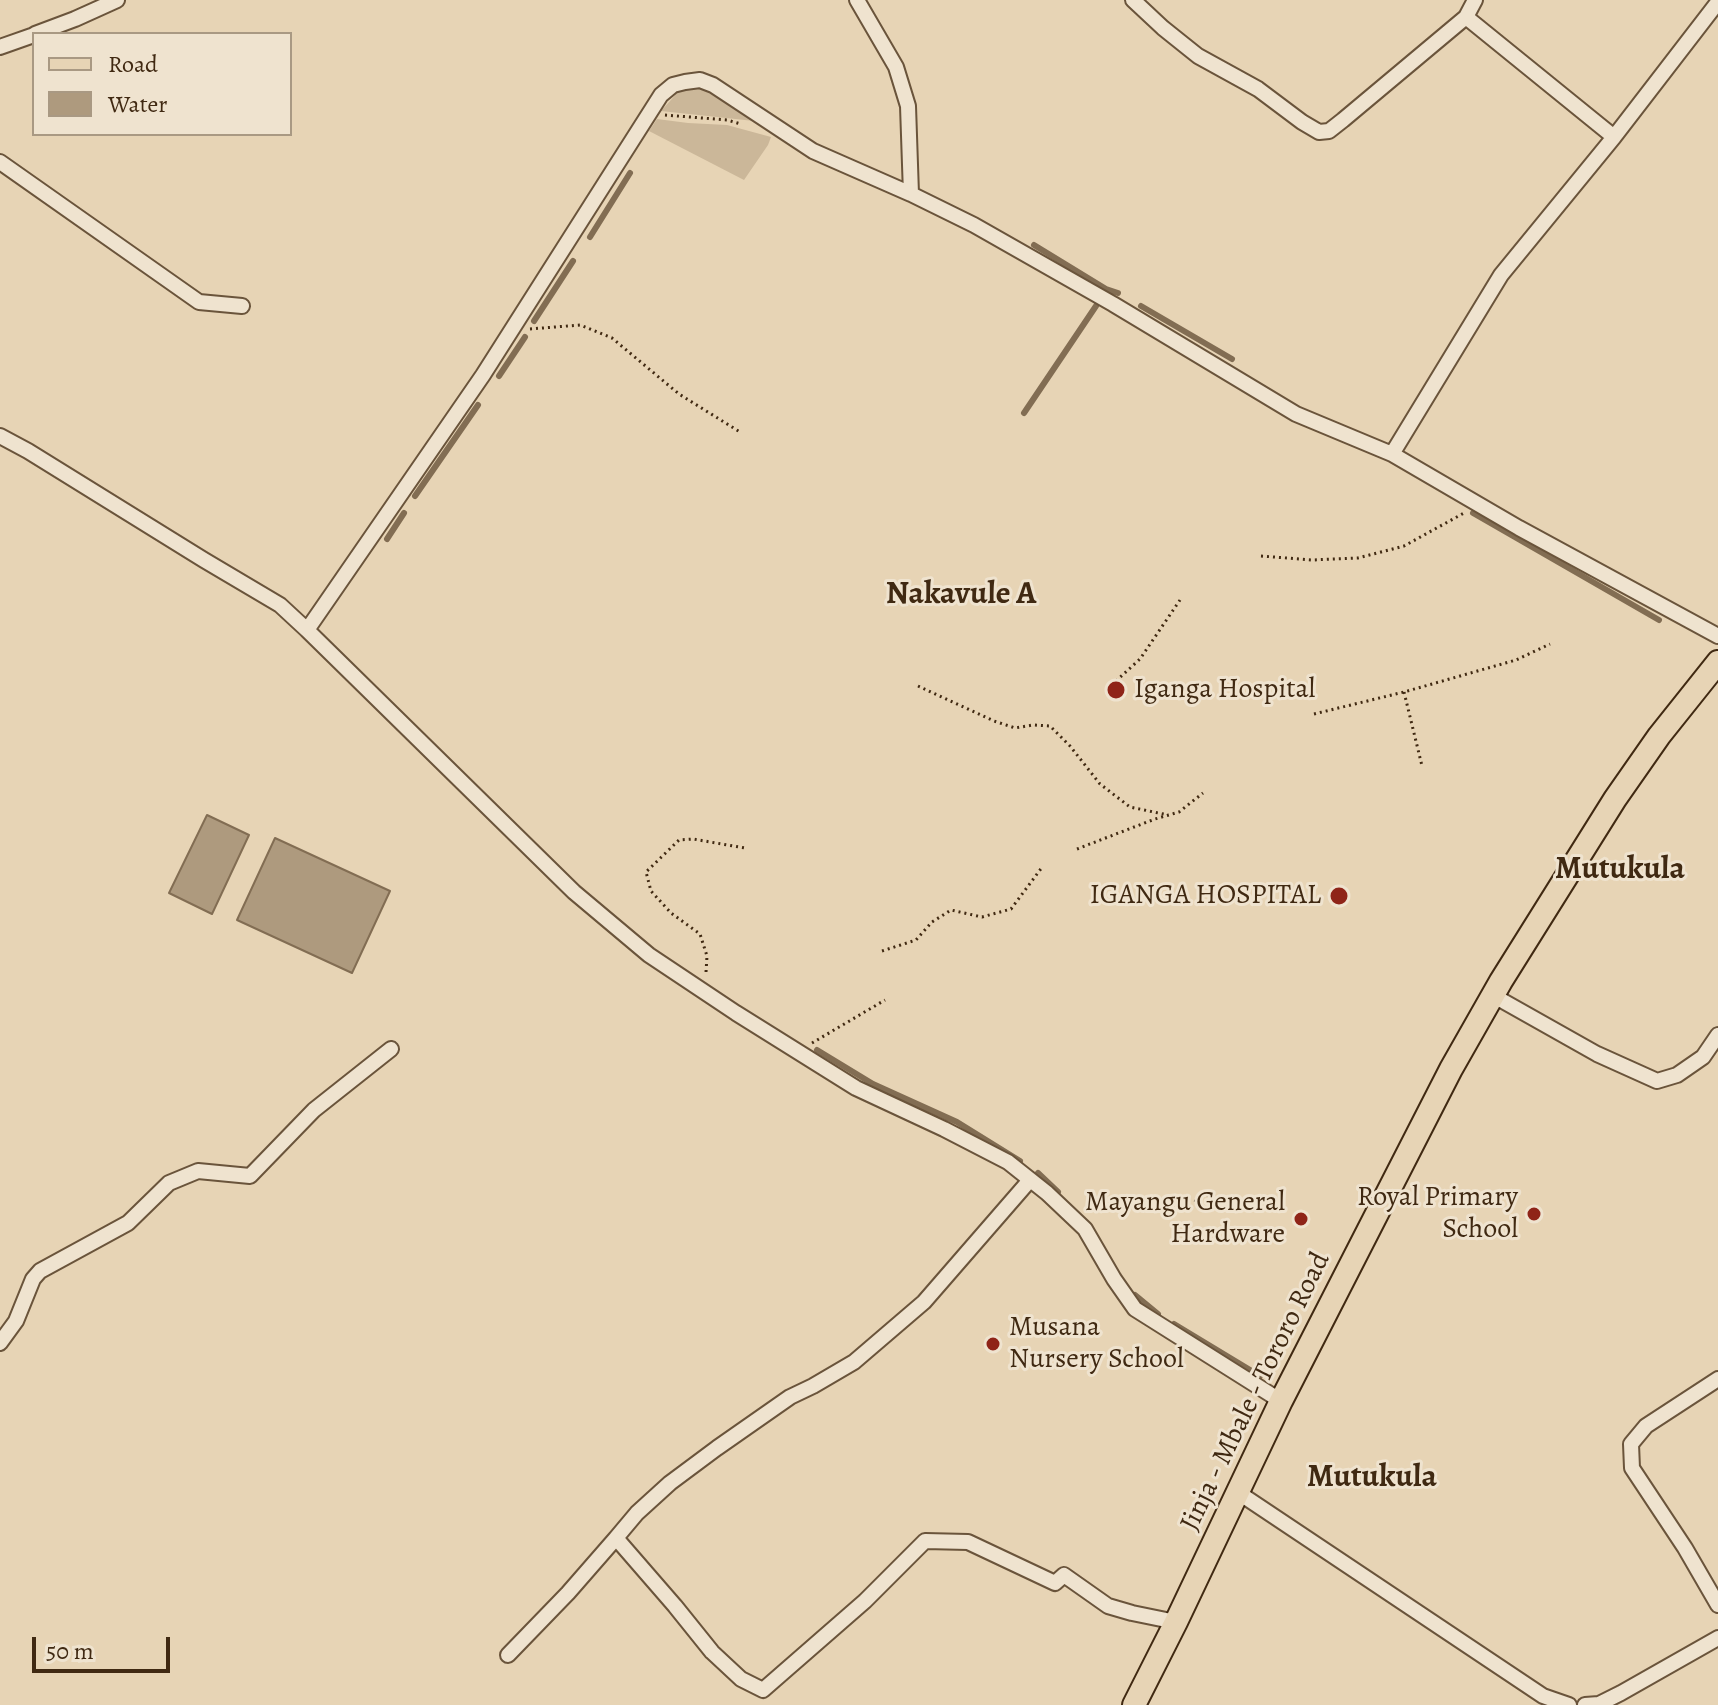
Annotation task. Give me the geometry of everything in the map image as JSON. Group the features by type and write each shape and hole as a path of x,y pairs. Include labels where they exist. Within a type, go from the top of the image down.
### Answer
{"main road":[{"name":"Jinja - Mbale - Tororo Road","path":"1134,1705 1281,1401 1443,1083 1615,799 1659,736 1718,662"}],"street":[{"path":"40,32 117,0"},
{"path":"857,0 896,67 908,106 911,194"},
{"path":"1133,0 1198,56 1258,89 1319,132 1329,131 1466,17 1475,0"},
{"path":"1392,454 1501,275 1614,137 1718,2"},
{"path":"1466,17 1614,137"},
{"path":"0,47 32,35"},
{"path":"307,630 511,332 661,95 673,85 700,80 713,85 813,151 974,225 1101,296 1296,414 1392,454 1718,636"},
{"path":"0,162 199,302 242,306"},
{"path":"0,436 280,605 574,892 649,955 856,1088 1008,1162 1085,1229 1135,1309 1281,1401"},
{"path":"1494,996 1597,1054 1657,1081 1677,1075 1703,1057 1718,1035"},
{"path":"0,1343 16,1321 33,1279 40,1271 128,1223 169,1183 198,1171 250,1176 314,1110 391,1049"},
{"path":"508,1655 568,1593 637,1513 682,1474 790,1397 854,1362 924,1302 1030,1180"},
{"path":"1718,1379 1646,1426 1631,1444 1632,1468 1718,1605"},
{"path":"1239,1493 1543,1696 1569,1705"},
{"path":"616,1538 712,1652 741,1679 763,1690 865,1601 925,1541 968,1542 1055,1583 1064,1575 1108,1606 1176,1622"},
{"path":"1585,1705 1599,1704 1621,1693 1718,1638"}],"path":[{"path":"644,120 660,115 742,124"},
{"path":"511,332 580,325 612,338 679,394 740,432"},
{"path":"1261,556 1312,560 1358,558 1404,546 1461,516 1476,503"},
{"path":"1116,681 1140,659 1180,600"},
{"path":"1314,714 1516,660 1550,644"},
{"path":"918,686 1015,728 1050,726 1100,784 1120,800 1130,807 1168,815"},
{"path":"1404,692 1422,766"},
{"path":"1077,849 1179,812 1203,793"},
{"path":"705,992 707,956 700,934 671,913 651,891 646,872 679,840 693,839 745,848"},
{"path":"882,951 916,940 932,922 951,910 982,917 1011,909 1043,866"},
{"path":"798,1051 885,1000"},
{"path":"1195,1202 1201,1192 1223,1203"}],"shaded area":[{"path":"691,87 709,88 754,121 661,111 679,91"},
{"path":"657,119 727,125 771,137 744,180 649,131"}],"water":[{"path":"207,815 249,835 212,914 169,893"},
{"path":"275,838 390,891 352,973 237,920"}],"waterway":[{"path":"590,237 630,173"},
{"path":"1034,245 1106,289 1118,293"},
{"path":"534,321 573,261"},
{"path":"1024,413 1096,306"},
{"path":"1141,306 1232,359"},
{"path":"499,376 525,337"},
{"path":"415,496 478,405"},
{"path":"387,539 404,513"},
{"path":"1473,513 1659,620"},
{"path":"817,1050 873,1084 957,1122 1020,1161"},
{"path":"1038,1173 1058,1192"},
{"path":"1135,1295 1158,1314"},
{"path":"1174,1324 1260,1376"}],"place":[{"name":"Iganga Hospital","path":"1116,690"},
{"name":"IGANGA HOSPITAL","path":"1339,896"},
{"name":"Royal Primary School","path":"1534,1214"},
{"name":"Mayangu General Hardware","path":"1301,1219"},
{"name":"Musana Nursery School","path":"993,1344"}],"district":[{"name":"Nakavule A","path":"961,595"},
{"name":"Mutukula","path":"1620,870"},
{"name":"Mutukula","path":"1372,1478"}]}
